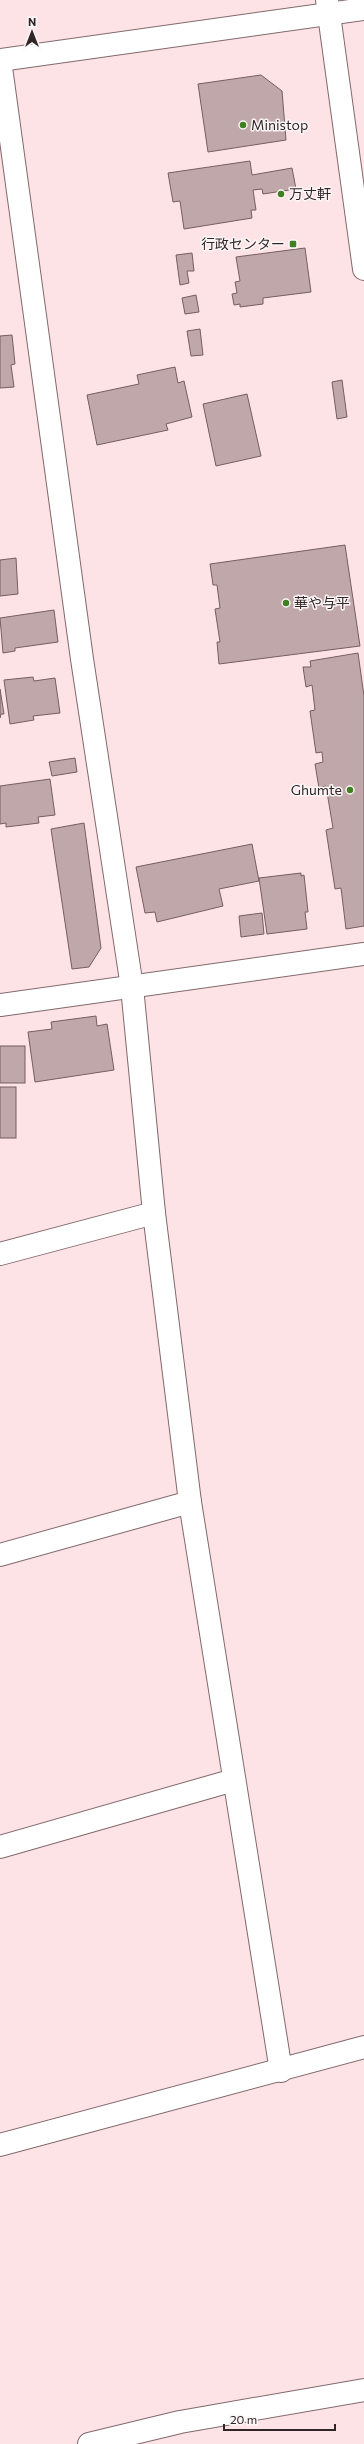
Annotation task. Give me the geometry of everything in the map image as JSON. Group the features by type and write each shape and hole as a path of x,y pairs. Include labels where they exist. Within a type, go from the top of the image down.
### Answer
{"street":[{"path":"328,7 364,269"},
{"path":"281,2071 190,1502 154,1213 132,987 82,659 0,60 328,7 364,9"},
{"path":"0,1005 364,954"},
{"path":"0,1254 154,1213"},
{"path":"0,1555 190,1502"},
{"path":"0,1847 234,1780"},
{"path":"0,2144 281,2071 364,2047"},
{"path":"89,2444 180,2422 364,2390"}],"building":[{"path":"261,75 282,91 286,140 208,152 198,84"},
{"path":"250,161 252,175 292,168 296,189 263,194 262,189 253,190 256,210 251,210 252,218 184,229 180,201 173,202 168,173"},
{"path":"305,248 311,292 263,298 263,304 240,307 240,304 234,305 232,294 237,293 235,282 240,281 236,257"},
{"path":"192,253 194,271 187,271 189,283 180,285 176,255"},
{"path":"196,295 199,312 185,314 182,298"},
{"path":"200,329 203,355 191,356 187,331"},
{"path":"12,335 15,364 11,365 14,387 0,388 0,336"},
{"path":"175,367 178,383 184,381 192,417 166,424 168,430 97,445 87,395 139,384 137,375"},
{"path":"342,380 347,417 337,419 332,382"},
{"path":"247,394 261,456 216,466 203,404"},
{"path":"345,545 360,646 219,664 217,642 220,642 215,609 220,608 217,585 213,585 210,564"},
{"path":"16,558 18,594 0,596 0,560"},
{"path":"54,610 58,642 15,648 15,651 3,653 0,618"},
{"path":"358,653 364,696 364,926 346,929 341,888 335,889 326,830 333,828 326,786 319,788 315,764 323,762 322,752 316,753 310,711 315,710 312,685 306,687 303,667 311,667 310,661"},
{"path":"33,677 34,681 55,678 60,713 33,716 34,720 10,724 4,680"},
{"path":"0,689 4,714 1,714 0,718"},
{"path":"75,758 77,772 52,776 49,762"},
{"path":"50,779 55,815 38,817 39,823 6,827 6,823 0,824 0,786"},
{"path":"84,823 101,948 89,967 72,969 51,829"},
{"path":"252,844 259,881 219,889 223,906 157,922 155,912 145,913 136,867"},
{"path":"301,873 301,876 304,875 308,912 305,912 307,929 267,934 259,878"},
{"path":"262,913 264,934 241,937 239,916"},
{"path":"96,1016 97,1026 107,1024 114,1070 35,1082 28,1032 52,1029 51,1022"},
{"path":"0,1046 25,1046 25,1083 0,1083"},
{"path":"0,1087 16,1087 16,1138 0,1138"}],"place":[{"name":"Ministop","path":"243,125"},
{"name":"万丈軒","path":"281,194"},
{"name":"行政センター","path":"293,244"},
{"name":"華や与平","path":"286,603"},
{"name":"Ghumte","path":"350,790"}]}
